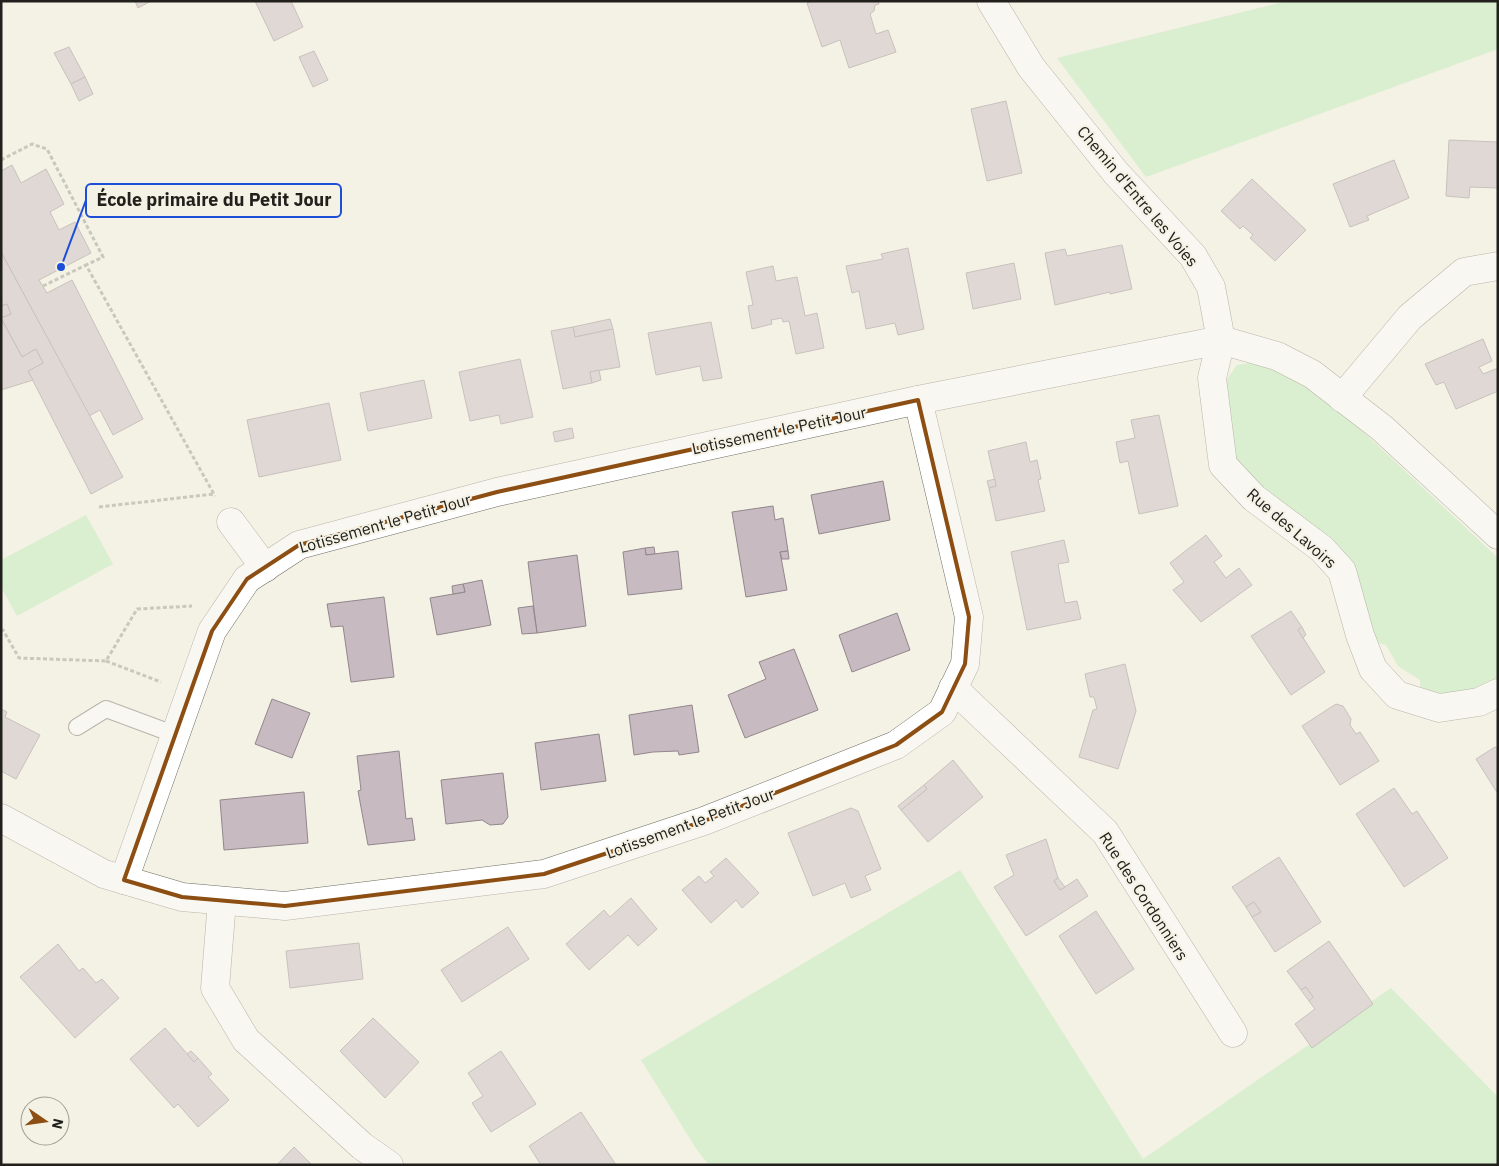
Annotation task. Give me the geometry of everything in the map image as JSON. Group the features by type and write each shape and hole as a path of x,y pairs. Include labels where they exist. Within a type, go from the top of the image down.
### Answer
{"street":[{"name":"Chemin d'Entre les Voies","path":"991,1 1031,67 1116,173 1193,256 1211,288 1221,340"},
{"path":"1342,398 1410,317 1464,272 1498,266"},
{"path":"1221,340 1277,356 1312,374 1382,428 1498,535"},
{"name":"Lotissement le Petit Jour","path":"918,400 969,617 964,664 942,712 896,745 704,821 544,874 285,906 182,897 124,880 212,631 247,579 299,545 497,492 918,400 1221,340"},
{"name":"Rue des Lavoirs","path":"1221,340 1212,378 1223,464 1254,498 1322,549 1342,571 1360,635 1374,669 1397,695 1439,708 1479,702 1498,692"},
{"path":"231,522 265,568"},
{"name":"Rue des Cordonniers","path":"953,688 1105,832 1233,1033"},
{"path":"1,818 69,857 104,874 124,880"},
{"path":"222,901 214,988 246,1040 362,1146 389,1165"}],"lane":[{"path":"77,727 106,709 176,735"}],"path":[{"path":"1,160 32,144 47,149 103,257 42,286"},
{"path":"86,266 231,522"},
{"path":"99,508 214,494"},
{"path":"106,661 137,609 230,604"},
{"path":"1,631 3,630 19,658 106,661 190,693"}],"highlighted area":[{"path":"918,400 969,617 965,664 942,712 896,745 704,821 544,874 285,906 182,897 124,880 212,631 247,579 299,545 497,492"}],"green space":[{"path":"1287,1 1498,1 1498,49 1146,177 1057,58"},
{"path":"1251,363 1278,367 1328,399 1498,558 1498,684 1477,696 1421,698 1420,680 1398,666 1386,645 1370,641 1355,586 1244,480 1231,460 1225,382 1237,365"},
{"path":"86,515 113,564 17,616 1,587 1,560"},
{"path":"960,870 1143,1159 1391,988 1498,1097 1498,1165 709,1165 697,1150 641,1060"}],"building":[{"path":"135,1 151,1 138,8"},
{"path":"255,1 291,1 303,27 274,41"},
{"path":"813,1 878,1 879,4 875,5 874,11 870,14 876,34 888,30 896,52 849,68 840,40 822,47 807,3"},
{"path":"69,47 85,77 71,84 54,53"},
{"path":"314,51 328,80 313,87 299,57"},
{"path":"85,77 93,94 79,101 71,84"},
{"path":"1006,101 1022,173 987,181 971,109"},
{"path":"1449,140 1498,142 1498,188 1470,187 1469,198 1446,196"},
{"path":"1394,160 1409,198 1367,216 1369,220 1350,227 1333,184"},
{"path":"12,165 21,183 46,169 64,204 50,212 59,230 75,222 91,253 39,280 47,293 72,280 143,419 113,435 100,410 89,416 1,252 1,171"},
{"path":"1252,179 1306,230 1275,261 1250,238 1253,235 1243,226 1240,229 1221,211"},
{"path":"1122,245 1132,289 1110,294 1110,292 1055,305 1045,253 1065,249 1067,256"},
{"path":"908,248 924,329 898,335 895,323 866,329 859,291 852,293 846,266 883,259 881,254"},
{"path":"1,252 123,477 91,494 28,371 43,363 36,349 22,357 1,318 11,314 7,304 1,306"},
{"path":"1014,263 1021,299 973,309 966,273"},
{"path":"773,266 776,281 797,277 805,316 817,313 824,348 796,354 789,321 783,322 782,318 771,320 772,324 752,329 748,306 753,305 746,272"},
{"path":"7,304 11,314 1,318 1,306"},
{"path":"1,318 22,357 36,349 43,363 28,371 33,380 1,390"},
{"path":"610,319 613,329 575,337 573,327"},
{"path":"711,322 722,378 703,381 700,366 656,375 648,333"},
{"path":"573,327 575,337 613,329 620,367 590,372 592,383 563,389 551,331"},
{"path":"1483,339 1492,361 1479,367 1483,374 1498,368 1498,391 1456,409 1444,382 1436,385 1425,364"},
{"path":"520,359 533,417 501,424 499,415 470,421 459,372"},
{"path":"599,370 601,380 592,383 590,372"},
{"path":"424,380 432,418 368,431 360,393"},
{"path":"329,403 341,460 259,477 247,420"},
{"path":"1159,415 1178,506 1139,514 1128,461 1120,463 1116,442 1135,438 1131,420"},
{"path":"572,428 574,438 555,442 553,432"},
{"path":"1026,442 1030,462 1037,460 1041,479 1038,480 1045,511 996,521 989,488 996,486 988,451"},
{"path":"995,479 996,486 989,488 987,481"},
{"path":"883,481 890,520 819,534 811,495"},
{"path":"773,506 775,520 783,518 788,551 780,552 787,590 746,597 732,512"},
{"path":"1206,535 1222,556 1214,562 1226,578 1239,568 1252,585 1201,622 1173,590 1184,582 1170,563"},
{"path":"1064,540 1069,562 1058,564 1065,603 1077,601 1081,619 1027,630 1011,552"},
{"path":"654,547 655,554 646,555 645,548"},
{"path":"645,548 646,555 678,551 682,589 628,595 623,552"},
{"path":"788,551 789,559 782,559 780,552"},
{"path":"577,555 586,626 537,633 528,562"},
{"path":"482,580 491,625 437,635 430,598 465,592 463,584"},
{"path":"463,584 465,592 453,594 452,586"},
{"path":"384,597 394,677 351,682 343,626 331,627 327,604"},
{"path":"533,606 537,633 522,634 518,608"},
{"path":"1291,611 1302,627 1298,630 1325,672 1291,695 1251,636"},
{"path":"897,613 910,650 852,672 839,635"},
{"path":"1302,627 1306,635 1303,638 1298,630"},
{"path":"794,649 818,710 745,738 728,695 766,679 759,662"},
{"path":"1125,664 1136,711 1118,769 1079,757 1093,710 1097,709 1094,697 1090,697 1085,674"},
{"path":"272,699 310,713 292,758 255,744"},
{"path":"1336,704 1343,706 1351,719 1350,725 1356,734 1360,732 1379,761 1340,785 1302,726"},
{"path":"692,705 699,752 679,755 678,751 653,752 634,755 629,715"},
{"path":"1,709 7,712 5,717 40,735 16,779 1,771"},
{"path":"599,734 606,781 541,790 535,743"},
{"path":"1495,747 1498,749 1498,794 1476,759"},
{"path":"399,751 406,819 412,818 415,840 368,845 358,791 361,790 357,756"},
{"path":"953,760 983,797 928,842 901,810 927,789 924,785"},
{"path":"503,773 508,817 503,824 490,825 482,820 446,824 441,780"},
{"path":"924,785 927,789 901,810 898,806"},
{"path":"1394,788 1412,814 1417,811 1448,858 1404,887 1356,814"},
{"path":"304,792 308,843 224,850 220,800"},
{"path":"851,808 858,811 881,869 865,876 871,890 851,898 845,883 813,896 788,833"},
{"path":"1046,839 1058,878 1054,881 1060,890 1077,879 1088,896 1026,936 994,887 1014,875 1006,855"},
{"path":"1279,857 1321,922 1275,952 1252,917 1261,912 1254,902 1246,907 1232,887"},
{"path":"726,858 759,893 742,908 736,900 711,923 682,890 699,876 705,883 714,876 710,872"},
{"path":"1058,878 1065,887 1060,890 1054,881"},
{"path":"631,898 657,929 638,946 628,935 589,970 566,944 604,910 610,917"},
{"path":"1254,902 1261,912 1252,917 1246,907"},
{"path":"1096,911 1134,969 1096,994 1059,936"},
{"path":"508,927 529,959 462,1002 441,970"},
{"path":"1329,941 1373,1004 1312,1048 1295,1024 1315,1009 1309,1001 1313,997 1306,987 1301,990 1287,971"},
{"path":"359,943 363,979 290,988 286,951"},
{"path":"58,944 79,971 83,968 96,983 102,979 119,998 75,1038 20,977"},
{"path":"1306,987 1313,997 1309,1001 1301,990"},
{"path":"373,1018 419,1062 385,1098 340,1051"},
{"path":"165,1028 194,1062 198,1058 212,1074 208,1077 229,1100 198,1127 178,1104 174,1108 130,1059"},
{"path":"191,1051 198,1058 194,1062 187,1054"},
{"path":"501,1051 536,1104 491,1132 472,1103 483,1096 468,1073"},
{"path":"581,1112 616,1165 541,1165 529,1146"},
{"path":"294,1147 312,1165 277,1165"}],"place":[{"name":"École primaire du Petit Jour","path":"61,267"}]}
